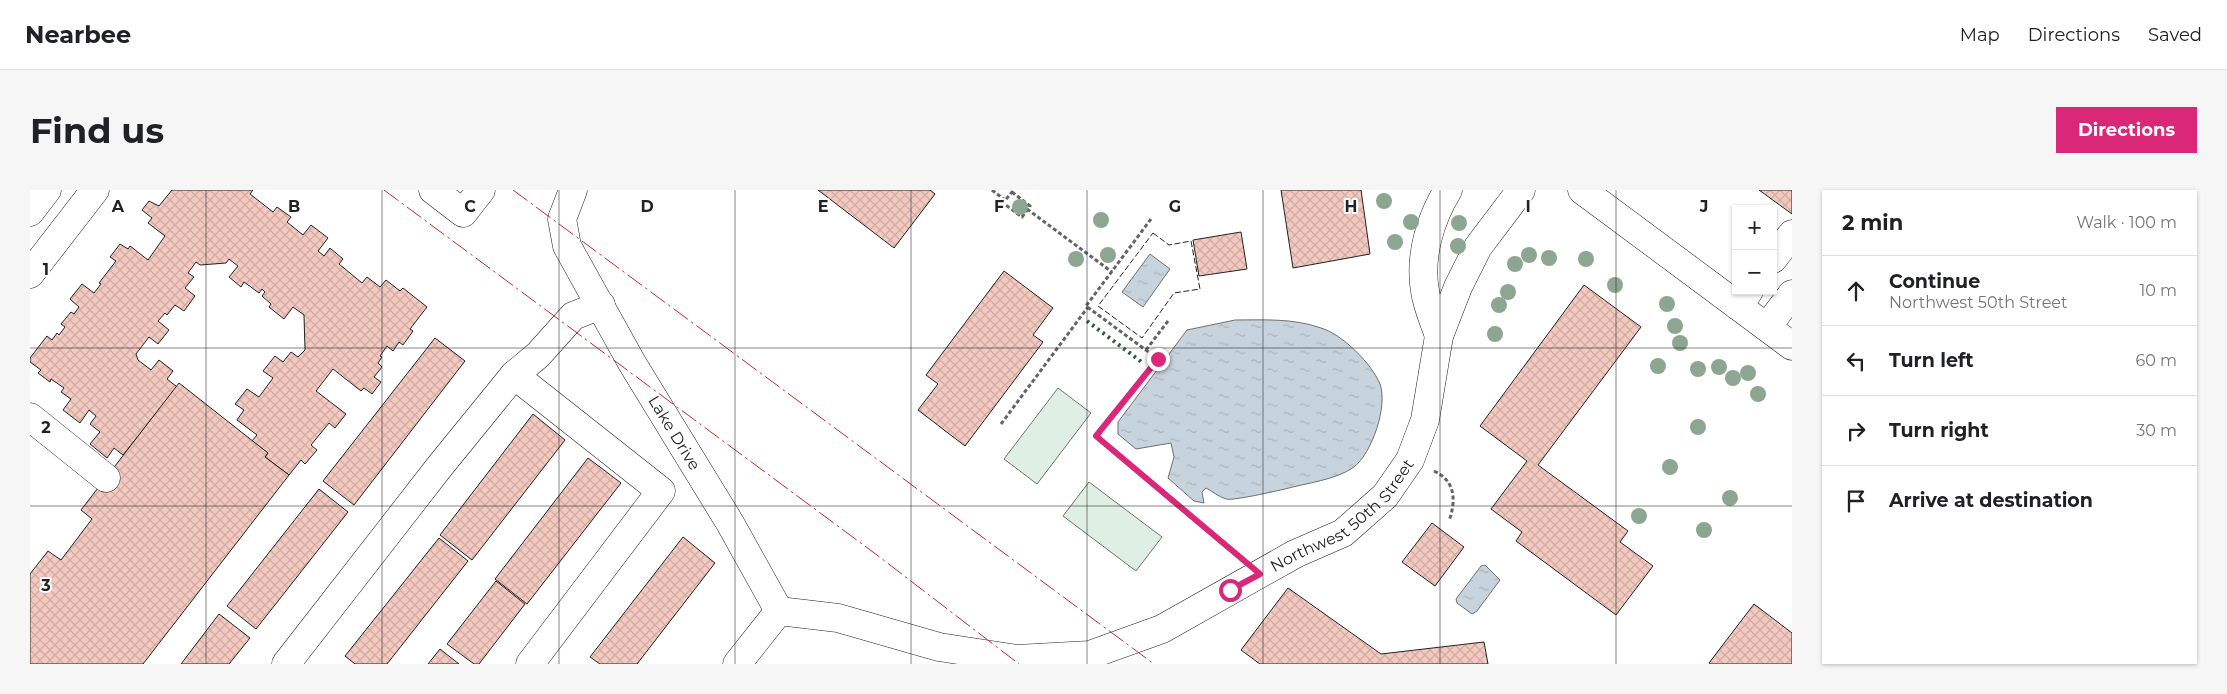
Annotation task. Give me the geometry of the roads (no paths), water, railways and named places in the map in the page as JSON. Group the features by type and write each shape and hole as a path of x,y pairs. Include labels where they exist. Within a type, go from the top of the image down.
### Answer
{"street":[{"path":"30,212 47,190"},
{"path":"30,274 95,190"},
{"path":"432,190 463,213 481,190"},
{"name":"Lake Drive","path":"574,190 562,219 567,246 632,363 730,523 779,611"},
{"name":"Northwest 50th Street","path":"1439,336 1424,291 1425,256 1430,224 1448,190"},
{"name":"Northwest 50th Street","path":"779,611 838,618 939,647 1017,659 1090,655 1162,629 1260,574 1343,533 1385,496 1410,460 1425,420 1439,336 1478,247 1521,190"},
{"path":"1582,190 1744,298 1767,327 1792,346"},
{"path":"1777,254 1792,234"},
{"path":"1767,327 1792,294"},
{"path":"286,664 514,375 538,355 573,316 601,305"},
{"path":"514,375 661,490 530,664"},
{"path":"30,417 106,478"},
{"path":"737,664 779,611"}],"water":[{"path":"1150,254 1170,269 1143,307 1122,292"},
{"path":"1235,320 1289,321 1321,328 1338,336 1363,359 1380,384 1382,404 1377,428 1372,440 1361,460 1354,467 1339,475 1321,481 1237,499 1226,499 1206,488 1202,492 1204,503 1194,501 1168,478 1174,457 1171,443 1136,449 1118,434 1118,422 1187,330"},
{"path":"1485,565 1500,580 1477,611 1472,614 1457,603 1456,599 1481,566"}]}
